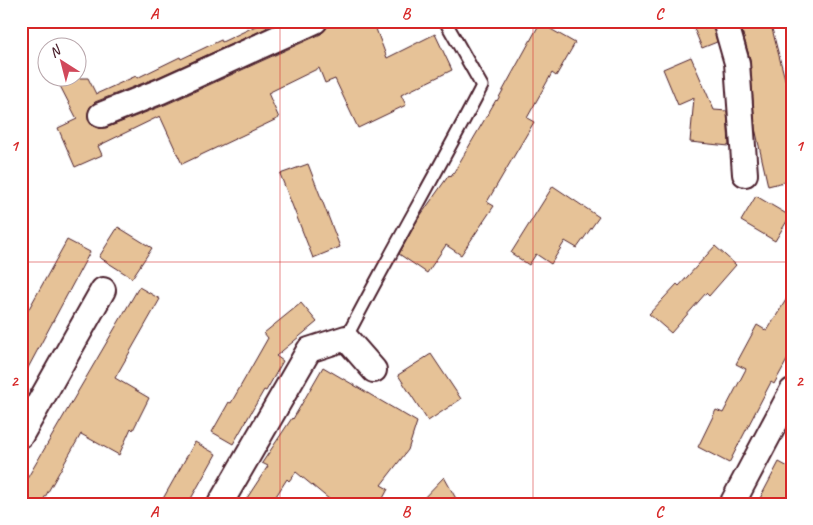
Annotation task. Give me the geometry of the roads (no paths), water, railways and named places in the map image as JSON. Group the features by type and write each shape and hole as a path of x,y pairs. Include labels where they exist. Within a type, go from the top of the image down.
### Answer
{"street":[{"path":"101,115 161,91 316,21"},
{"path":"725,21 737,63 746,174"},
{"path":"21,435 104,290"},
{"path":"220,504 309,350 346,338 374,370"},
{"path":"732,504 792,391"}],"lane":[{"path":"346,338 384,264 435,175 482,86 446,21"}]}
